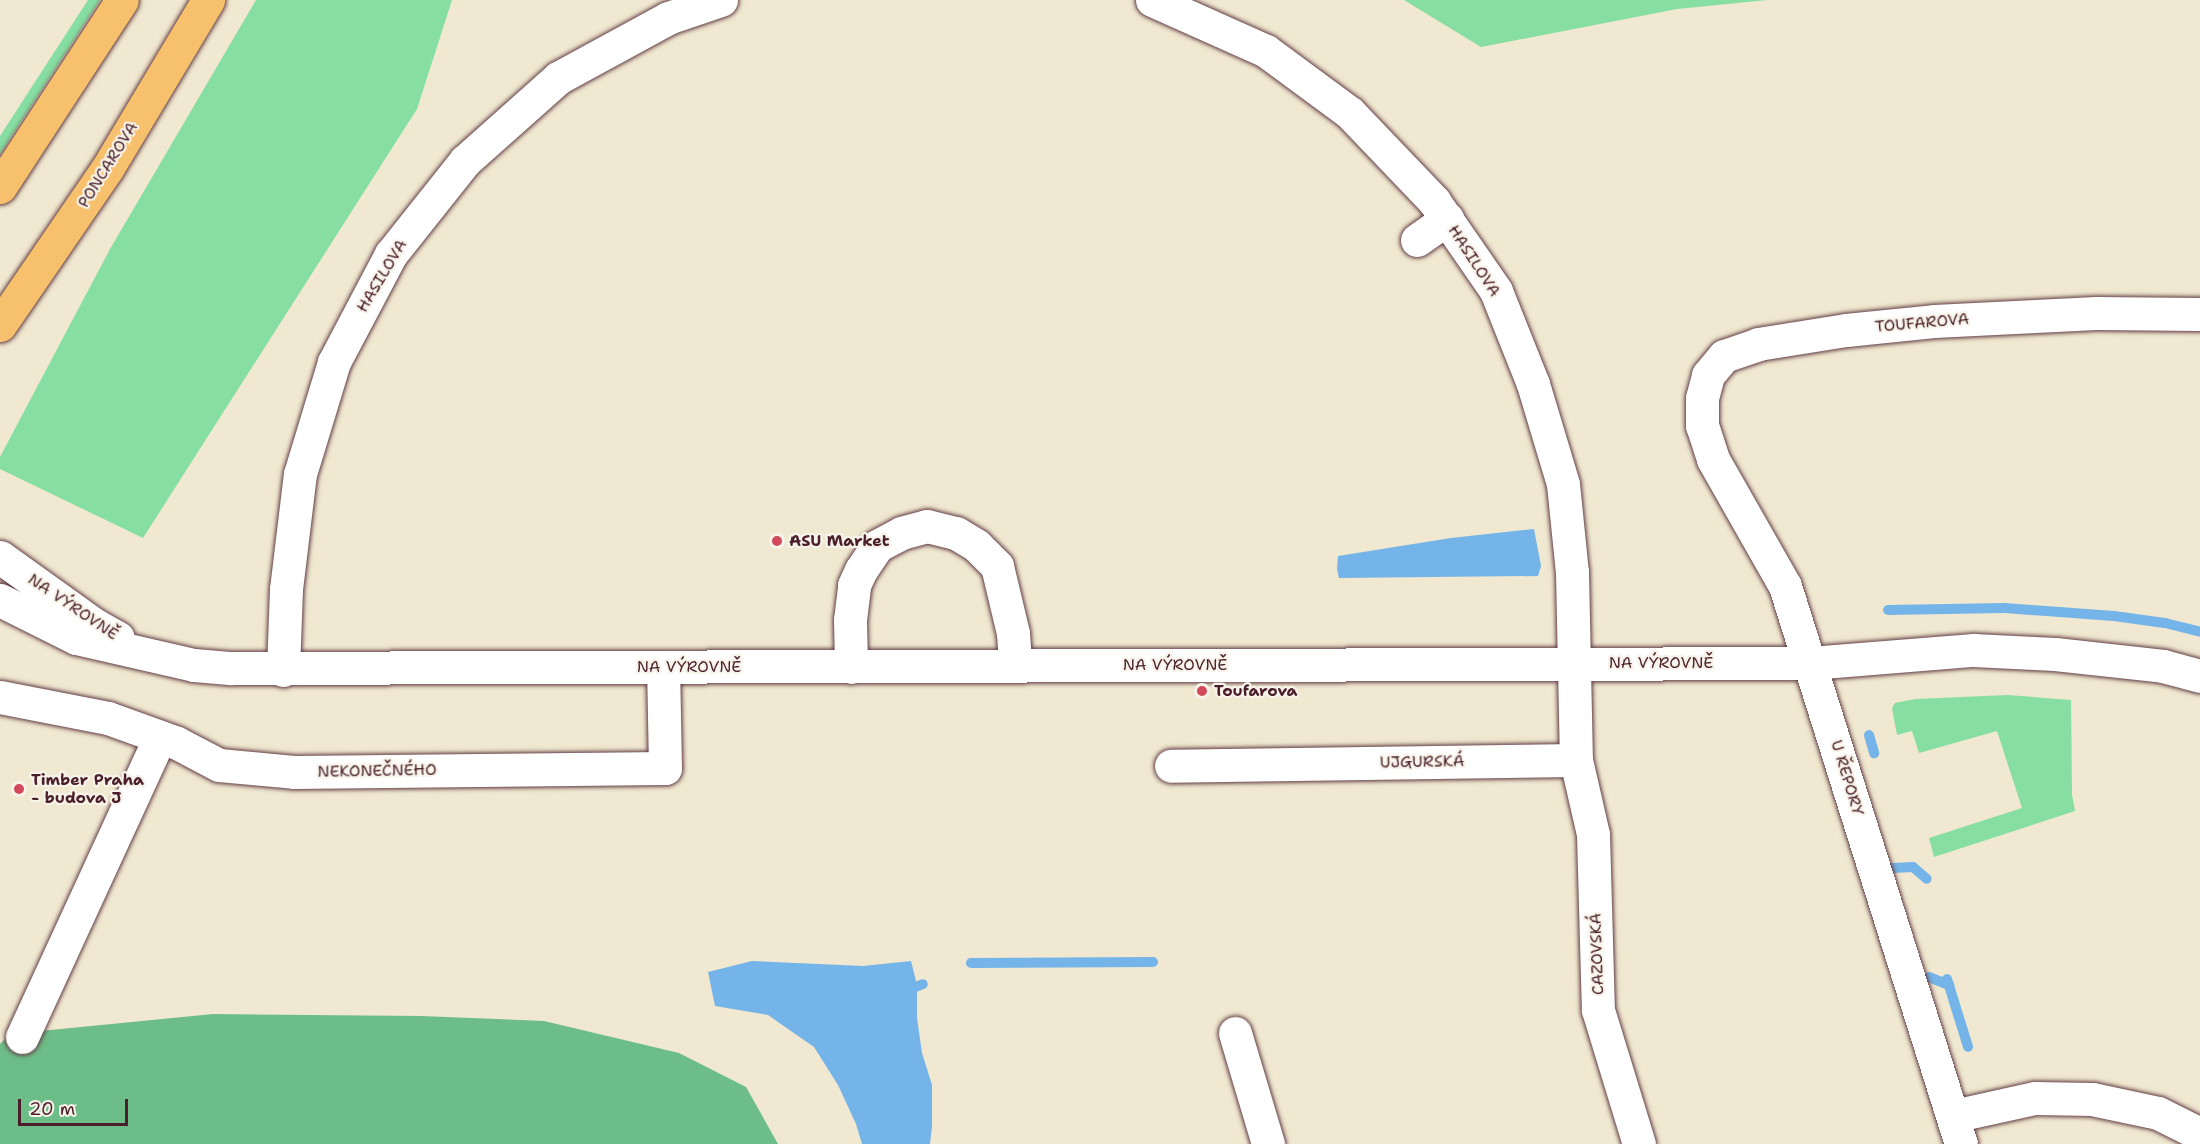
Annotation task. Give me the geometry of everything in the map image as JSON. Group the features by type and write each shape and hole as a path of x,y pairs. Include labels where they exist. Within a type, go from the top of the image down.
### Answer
{"main road":[{"path":"0,187 122,0"},
{"name":"PONCAROVA","path":"0,325 106,169 208,0"}],"street":[{"name":"HASILOVA","path":"284,670 286,590 300,474 334,362 392,254 465,161 558,78 668,18 721,0"},
{"name":"HASILOVA","path":"1152,0 1266,51 1350,113 1434,201 1496,291 1533,384 1563,484 1572,572 1574,664"},
{"path":"1417,240 1447,219"},
{"name":"TOUFAROVA","path":"1702,426 1701,398 1708,375 1724,356 1758,344 1846,330 1934,321 2096,313 2200,314"},
{"name":"U ŘEPORY","path":"1702,426 1713,459 1785,586 1957,1130"},
{"path":"851,667 850,620 854,585 861,570 877,546 901,532 927,526 956,533 976,545 997,566 1013,633 1015,665"},
{"name":"NA VÝROVNĚ","path":"0,557 95,625 148,655"},
{"name":"NA VÝROVNĚ","path":"0,600 75,638 194,665 284,670 1810,663 1972,650 2055,654 2163,666 2200,676"},
{"path":"1574,664 1576,760"},
{"name":"NEKONEČNÉHO","path":"0,697 108,718 160,737 219,765 294,772 665,768 663,667"},
{"path":"22,1037 160,737"},
{"name":"UJGURSKÁ","path":"1171,766 1576,760"},
{"name":"CAZOVSKÁ","path":"1576,760 1593,834 1599,1010 1639,1144"},
{"path":"1235,1033 1268,1144"},
{"path":"1957,1130 2035,1098 2092,1099 2158,1113 2200,1134"}],"green space":[{"path":"88,0 100,0 0,154 0,136"},
{"path":"256,0 452,0 417,109 143,538 0,469 0,457 110,249"},
{"path":"1404,0 1767,0 1677,9 1481,47"},
{"path":"2008,695 2071,700 2072,795 2075,811 1934,857 1929,838 2022,808 1997,731 1919,753 1912,731 1897,735 1892,708 1895,703 1915,699"},
{"path":"213,1014 421,1016 544,1021 679,1053 746,1087 778,1144 0,1144 0,1044 10,1034"}],"water":[{"path":"1534,529 1541,566 1538,576 1339,578 1338,556 1451,538"},
{"path":"752,961 863,966 911,961 917,985 917,1018 922,1053 932,1085 930,1144 862,1144 856,1124 838,1085 814,1047 768,1015 715,1006 708,972"}],"waterway":[{"path":"1888,610 2004,608 2114,616 2165,623 2200,632"},
{"path":"1869,735 1874,753"},
{"path":"1892,868 1913,867 1927,879"},
{"path":"971,963 1153,962"},
{"path":"1929,977 1949,985"},
{"path":"1947,979 1968,1047"},
{"path":"905,991 923,984"}],"place":[{"name":"ASU Market","path":"777,541"},
{"name":"Toufarova","path":"1202,691"},
{"name":"Timber Praha - budova J","path":"19,789"}]}
